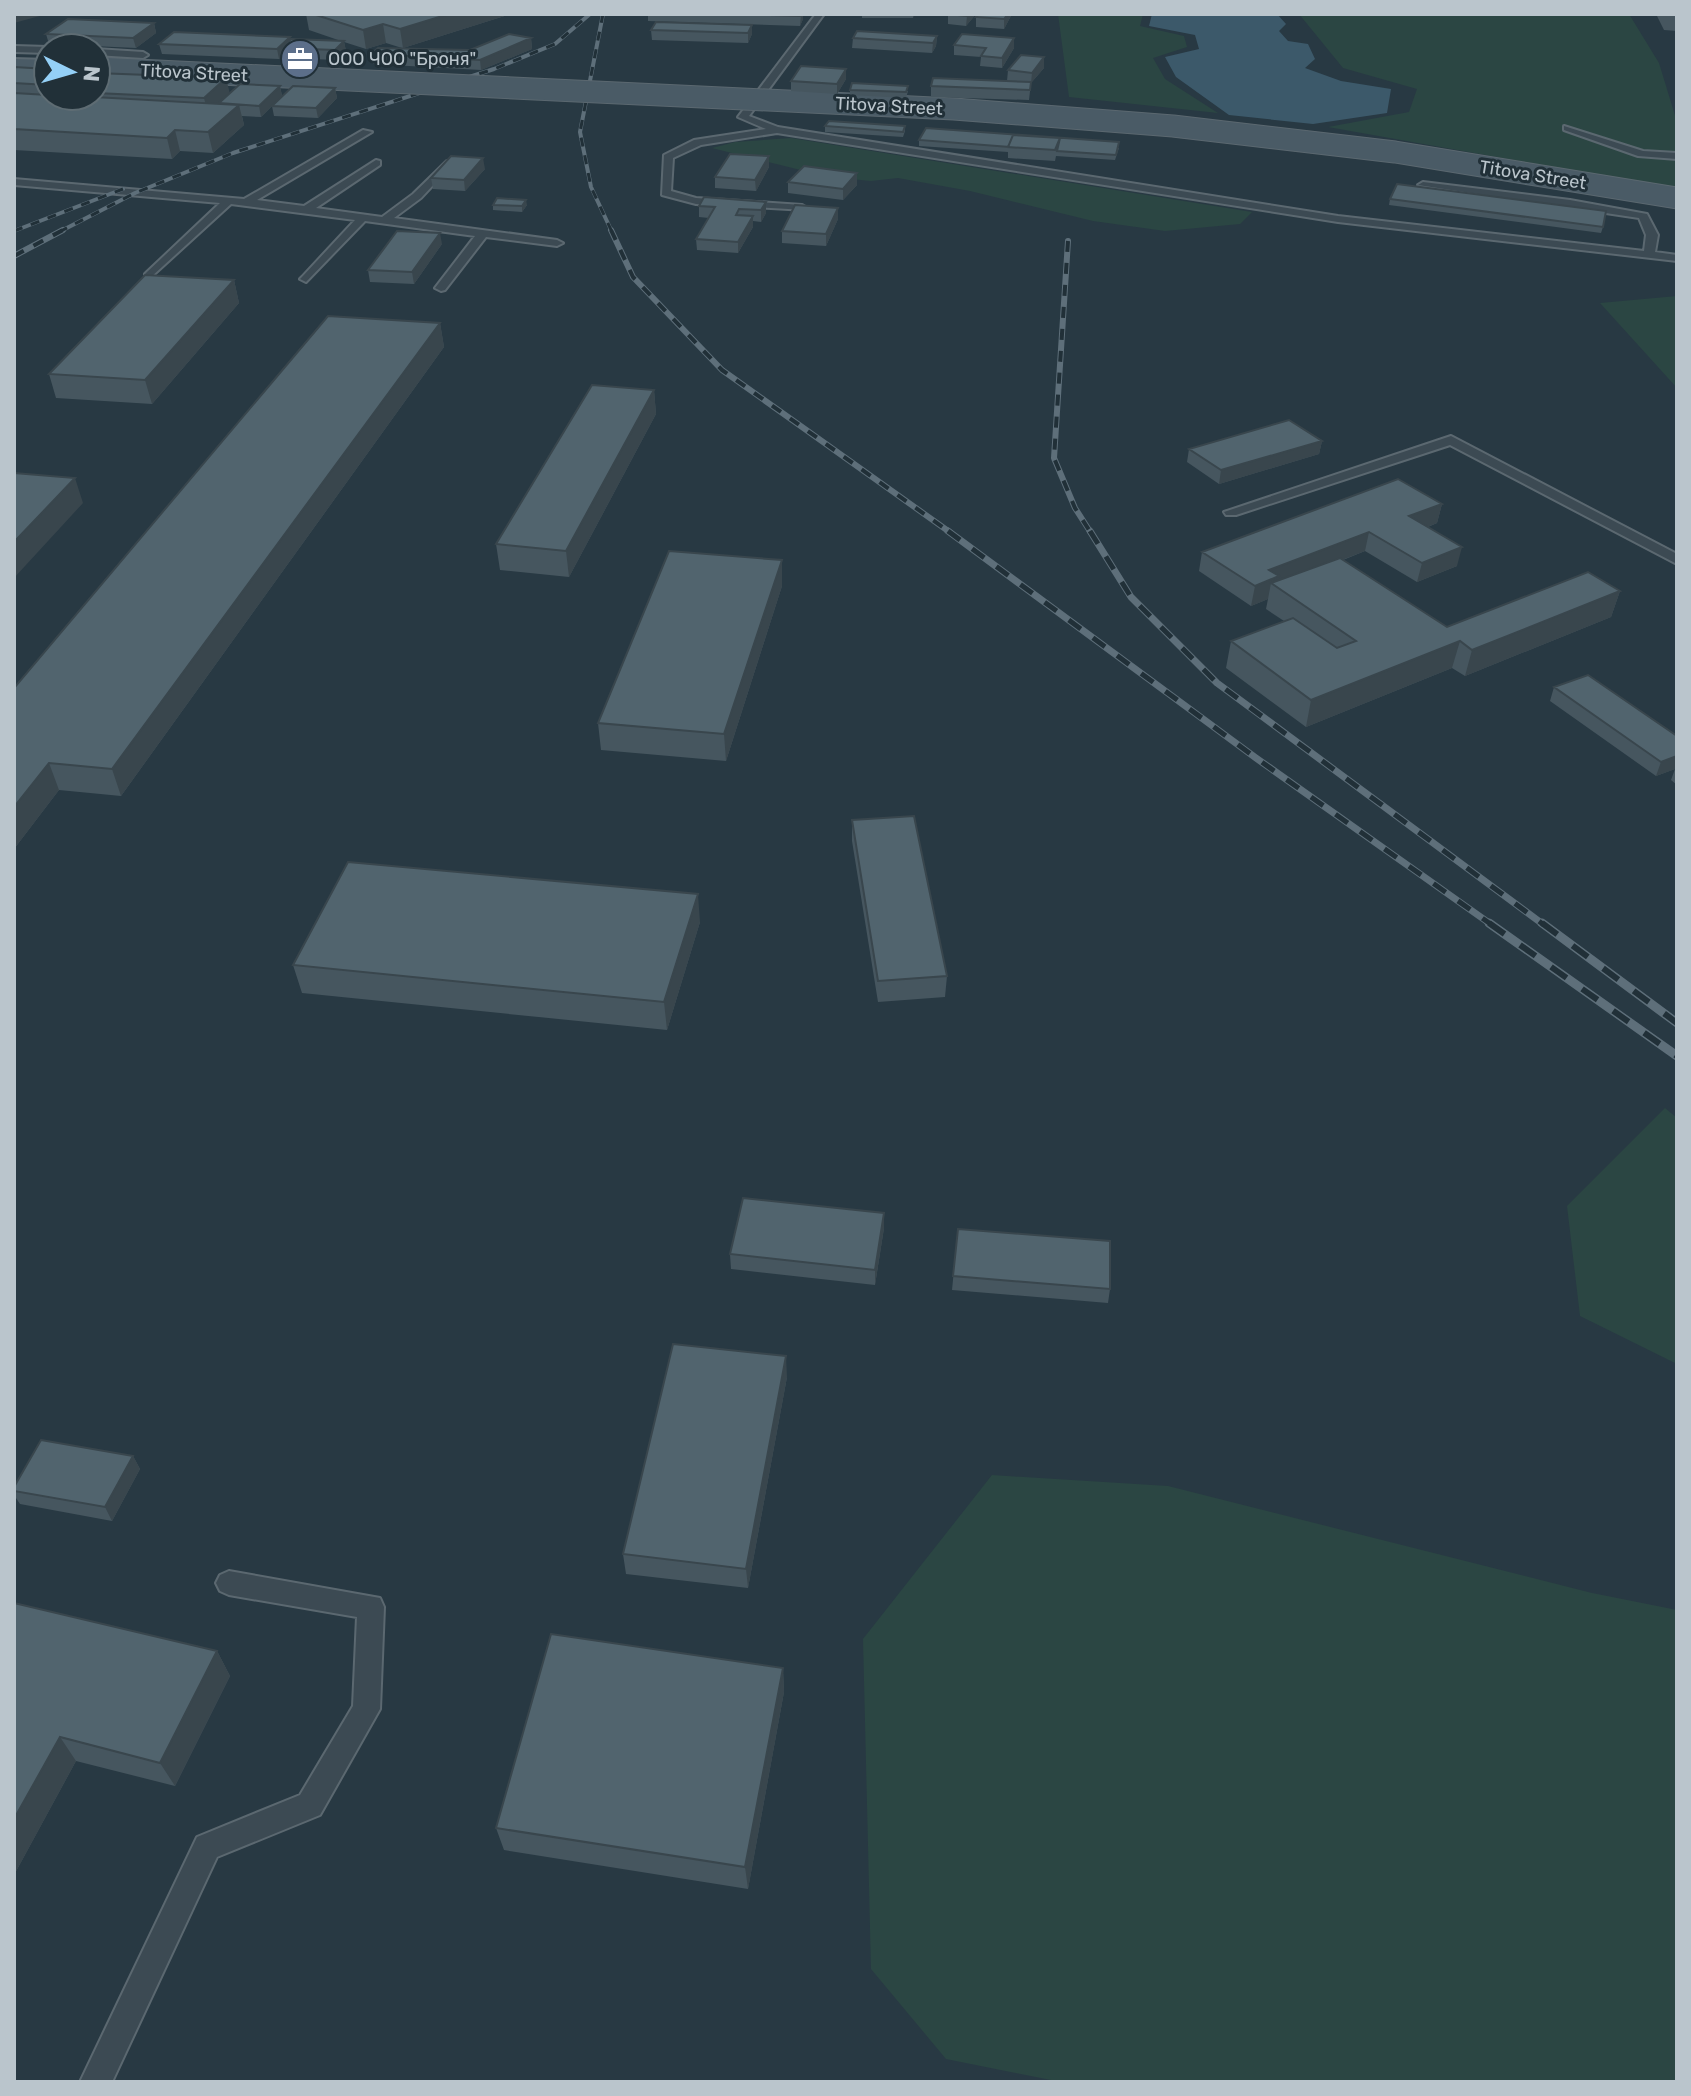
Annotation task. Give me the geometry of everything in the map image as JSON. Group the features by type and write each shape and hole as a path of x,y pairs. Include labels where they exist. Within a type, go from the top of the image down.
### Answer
{"main road":[{"name":"Titova Street","path":"112,69 924,108 1159,125 1395,152 1677,199"}],"lane":[{"path":"820,14 743,117 777,130 1338,219 1677,258"},
{"path":"112,53 143,55"},
{"path":"1567,128 1642,154 1677,156"},
{"path":"777,130 698,142 668,157 666,193 696,201 802,208"},
{"path":"246,202 367,132"},
{"path":"306,210 376,163"},
{"path":"385,220 417,196 447,164"},
{"path":"14,182 229,200 557,243"},
{"path":"1423,185 1570,203 1643,216 1677,199"},
{"path":"151,274 229,200"},
{"path":"1643,216 1652,235 1649,254"},
{"path":"306,279 363,217"},
{"path":"441,288 483,233"},
{"path":"1231,512 1451,440 1677,560"},
{"path":"96,2082 207,1847 310,1805 366,1709 371,1607 229,1583"}],"green space":[{"path":"1058,14 1143,14 1140,26 1184,36 1187,47 1153,58 1165,79 1218,113 1069,97"},
{"path":"1299,14 1629,14 1659,63 1677,122 1677,189 1328,127 1409,112 1417,89 1343,68"},
{"path":"791,138 1252,212 1240,224 1165,231 1093,221 970,191 898,178 871,181 829,177 712,148 735,142"},
{"path":"1677,296 1677,388 1600,303"},
{"path":"1665,1108 1677,1118 1677,1364 1580,1316 1567,1206"},
{"path":"992,1475 1168,1486 1592,1593 1677,1610 1677,2082 1061,2082 946,2059 871,1969 863,1639"}],"water":[{"path":"1152,14 1277,14 1286,24 1279,31 1288,41 1308,44 1315,59 1305,68 1341,81 1391,89 1387,113 1313,124 1229,115 1176,77 1165,57 1199,49 1195,35 1149,26"}],"building":[{"path":"313,14 449,14 400,29 383,24 363,30"},
{"path":"737,14 801,14 800,16"},
{"path":"979,14 1008,14 1004,19 976,17"},
{"path":"68,19 154,23 133,38 112,37 112,32 49,32"},
{"path":"656,22 752,25 748,33 651,30"},
{"path":"857,31 937,36 933,43 853,38"},
{"path":"174,32 290,37 277,49 159,44"},
{"path":"509,34 531,38 480,60 371,54 378,48 470,50"},
{"path":"962,34 1014,38 1002,58 981,56 986,48 954,45"},
{"path":"291,39 344,41 335,50 283,48"},
{"path":"1021,55 1044,57 1032,73 1008,70"},
{"path":"801,66 846,69 837,84 791,81"},
{"path":"14,67 32,68 32,84 14,83"},
{"path":"112,74 226,78 204,98 112,94"},
{"path":"933,78 1031,82 1030,90 931,86"},
{"path":"852,83 908,86 906,92 850,90"},
{"path":"240,84 280,86 259,106 219,103"},
{"path":"293,86 335,88 316,108 272,106"},
{"path":"14,93 32,94 32,112 112,112 112,98 239,105 208,132 175,130 167,138 14,129"},
{"path":"829,121 905,126 903,132 825,126"},
{"path":"926,128 1119,142 1116,155 1057,151 1060,138 1013,135 1008,147 919,140"},
{"path":"1013,135 1060,138 1055,150 1008,147"},
{"path":"730,154 769,156 755,180 715,177"},
{"path":"451,156 483,158 464,180 431,178"},
{"path":"804,166 857,173 843,189 788,182"},
{"path":"1397,184 1606,211 1603,227 1390,199"},
{"path":"704,197 766,202 761,210 739,209 736,215 753,216 738,242 696,239 715,207 699,206"},
{"path":"497,198 526,200 522,206 493,205"},
{"path":"795,205 838,208 826,234 782,231"},
{"path":"397,231 440,233 412,272 368,270"},
{"path":"145,275 234,280 145,380 49,374"},
{"path":"328,316 440,323 112,769 49,763 14,807 14,688"},
{"path":"592,385 654,390 566,551 496,544"},
{"path":"1289,420 1322,441 1221,470 1189,449"},
{"path":"14,473 75,478 14,542"},
{"path":"1398,479 1442,504 1409,516 1462,547 1422,563 1369,532 1269,570 1279,576 1255,586 1202,552"},
{"path":"669,551 782,560 724,734 598,723"},
{"path":"1340,558 1447,627 1588,572 1620,591 1472,650 1460,641 1311,700 1231,641 1293,618 1337,648 1356,641 1271,583"},
{"path":"1588,675 1677,736 1677,756 1661,762 1554,687"},
{"path":"914,816 947,976 878,981 852,820"},
{"path":"348,862 698,894 664,1002 293,965"},
{"path":"743,1198 884,1213 875,1270 730,1254"},
{"path":"958,1229 1110,1241 1110,1289 953,1276"},
{"path":"673,1344 786,1356 746,1569 623,1554"},
{"path":"41,1440 133,1456 105,1507 14,1491"},
{"path":"14,1603 217,1651 160,1763 60,1737 14,1819"},
{"path":"551,1634 783,1668 745,1867 496,1828"}],"railway":[{"path":"59,232 135,193 233,153 494,69 555,44 590,14"},
{"path":"603,14 580,132 591,187 612,232"},
{"path":"14,231 123,189"},
{"path":"14,256 63,230"},
{"path":"611,230 633,277 722,370 951,533"},
{"path":"1068,241 1054,458 1075,508 1091,533"},
{"path":"948,531 1256,758 1492,925"},
{"path":"1090,531 1131,597 1217,683 1544,925"},
{"path":"1489,923 1677,1056"},
{"path":"1542,923 1677,1023"}],"place":[{"name":"ООО ЧОО \"Броня\"","path":"300,59"}]}
